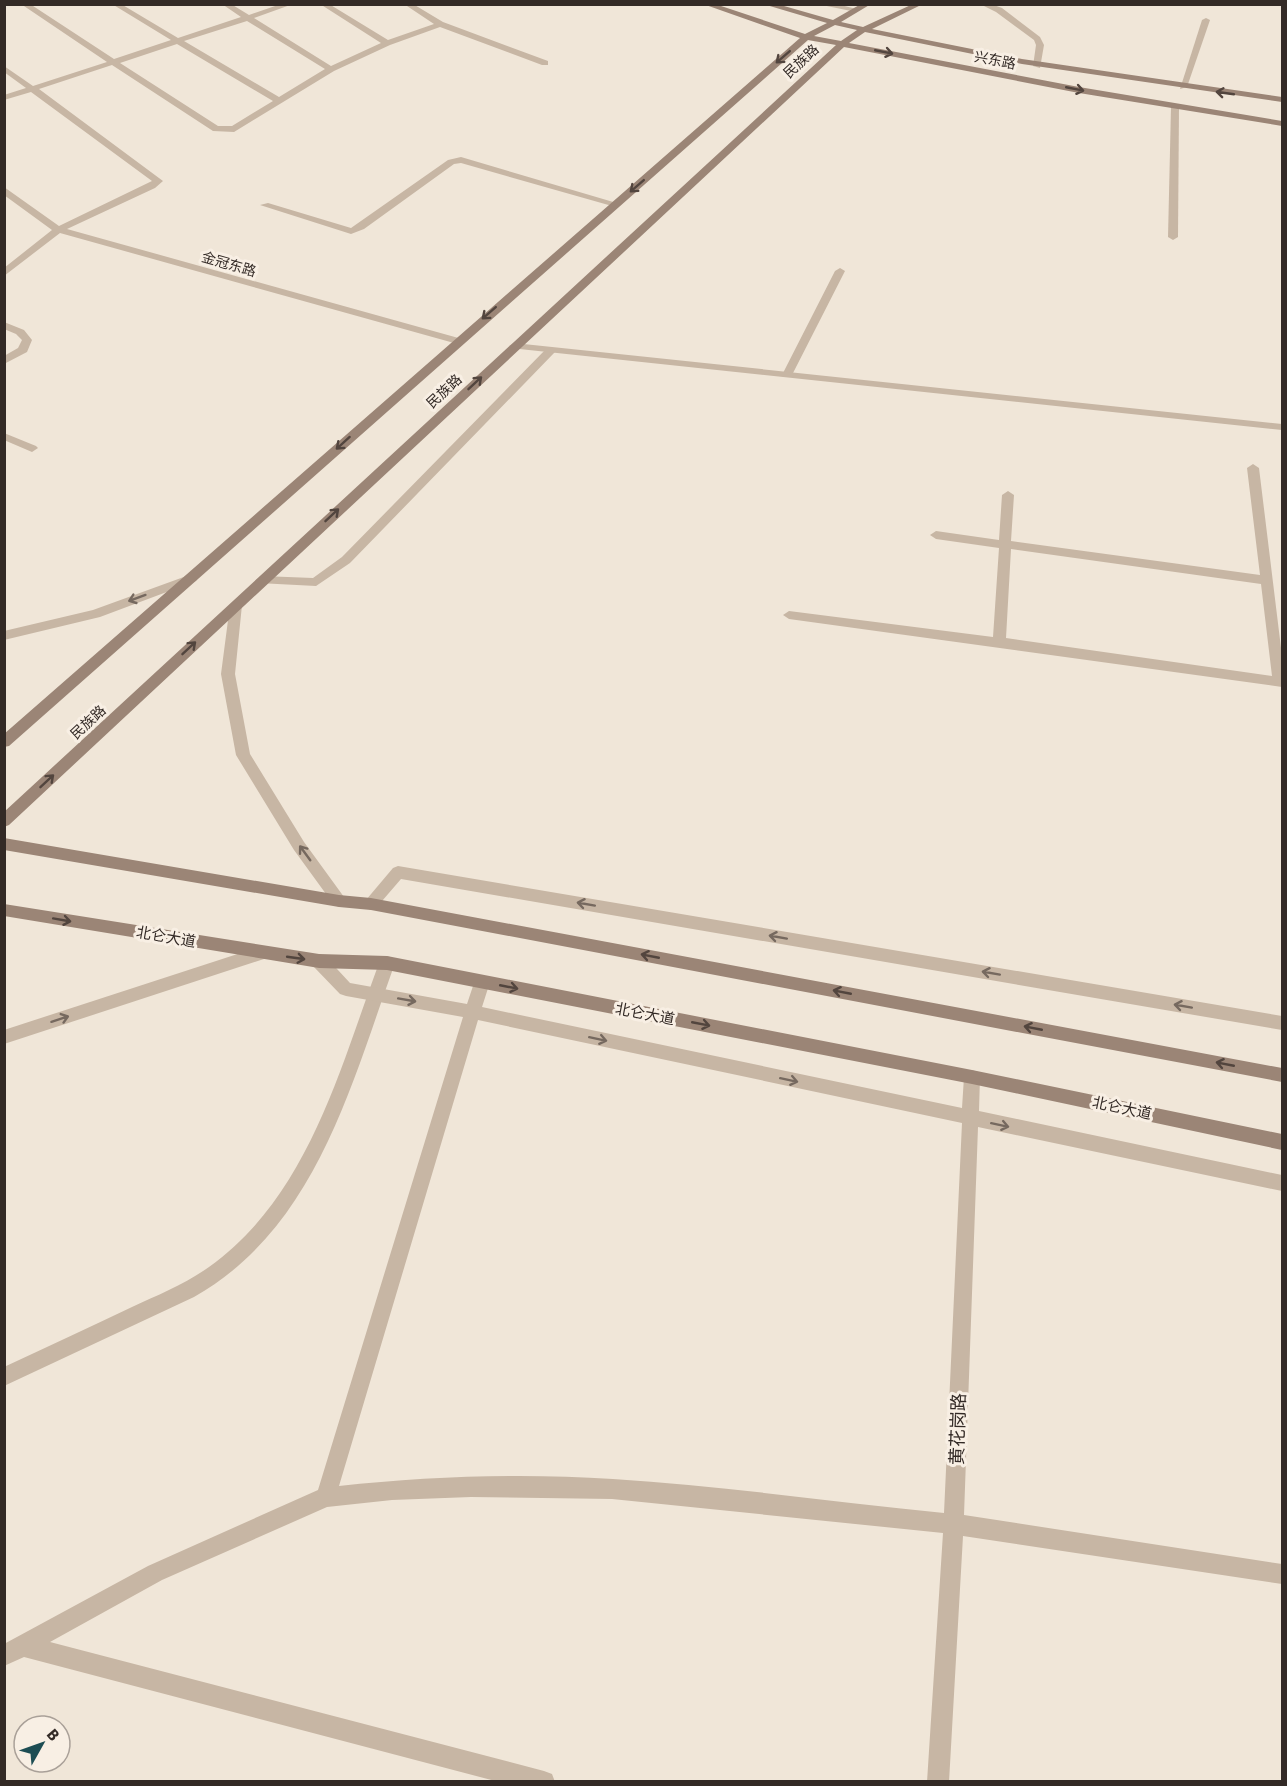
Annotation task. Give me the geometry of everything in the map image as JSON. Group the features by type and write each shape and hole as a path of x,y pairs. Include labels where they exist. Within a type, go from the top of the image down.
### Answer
{"main road":[{"name":"兴东路","path":"706,4 806,37 1175,107 1282,124"},
{"name":"兴东路","path":"766,4 829,23 1037,66 1282,100"},
{"name":"民族路","path":"4,742 806,37 868,4"},
{"name":"民族路","path":"4,821 842,44 863,30 920,4"},
{"path":"4,844 339,901 370,904 1282,1075"},
{"name":"北仑大道","path":"4,910 319,961 387,963 972,1077 1282,1142"}],"street":[{"path":"24,4 216,129 234,129 332,69 387,43 440,24"},
{"path":"115,4 279,101"},
{"path":"225,4 332,69"},
{"path":"4,98 290,4"},
{"path":"323,4 387,43"},
{"path":"407,4 440,24 546,63"},
{"path":"820,4 856,10"},
{"path":"983,4 999,10 1037,39 1040,45 1037,66"},
{"path":"1183,87 1206,20"},
{"path":"4,68 35,88 158,181 152,186 58,230 4,273"},
{"path":"1173,237 1175,107"},
{"path":"265,205 351,231 361,227 451,162 462,160 615,204"},
{"name":"金冠东路","path":"4,190 58,230 458,341"},
{"path":"787,375 840,271"},
{"path":"4,325 20,332 27,340 23,350 4,361"},
{"path":"514,346 1282,427"},
{"path":"262,580 316,582 346,560 551,350"},
{"path":"4,436 32,448"},
{"path":"789,615 1281,681 1253,468"},
{"path":"999,642 1008,495"},
{"path":"936,535 1266,580"},
{"path":"4,636 96,614 192,578"},
{"path":"236,605 228,674 243,755 299,846 339,901"},
{"path":"370,904 398,872 1282,1023"},
{"path":"4,1037 262,953"},
{"path":"319,961 346,989 473,1012 970,1119 1282,1183"},
{"path":"4,1377 188,1290 217,1272 240,1252 272,1218 298,1185 325,1133 387,963"},
{"path":"326,1497 482,982"},
{"name":"黄花岗路","path":"938,1782 954,1524 972,1077"},
{"path":"14,1651 155,1573 326,1497 392,1490 471,1486 612,1489 954,1524 1282,1574"},
{"path":"14,1651 544,1782"}]}
